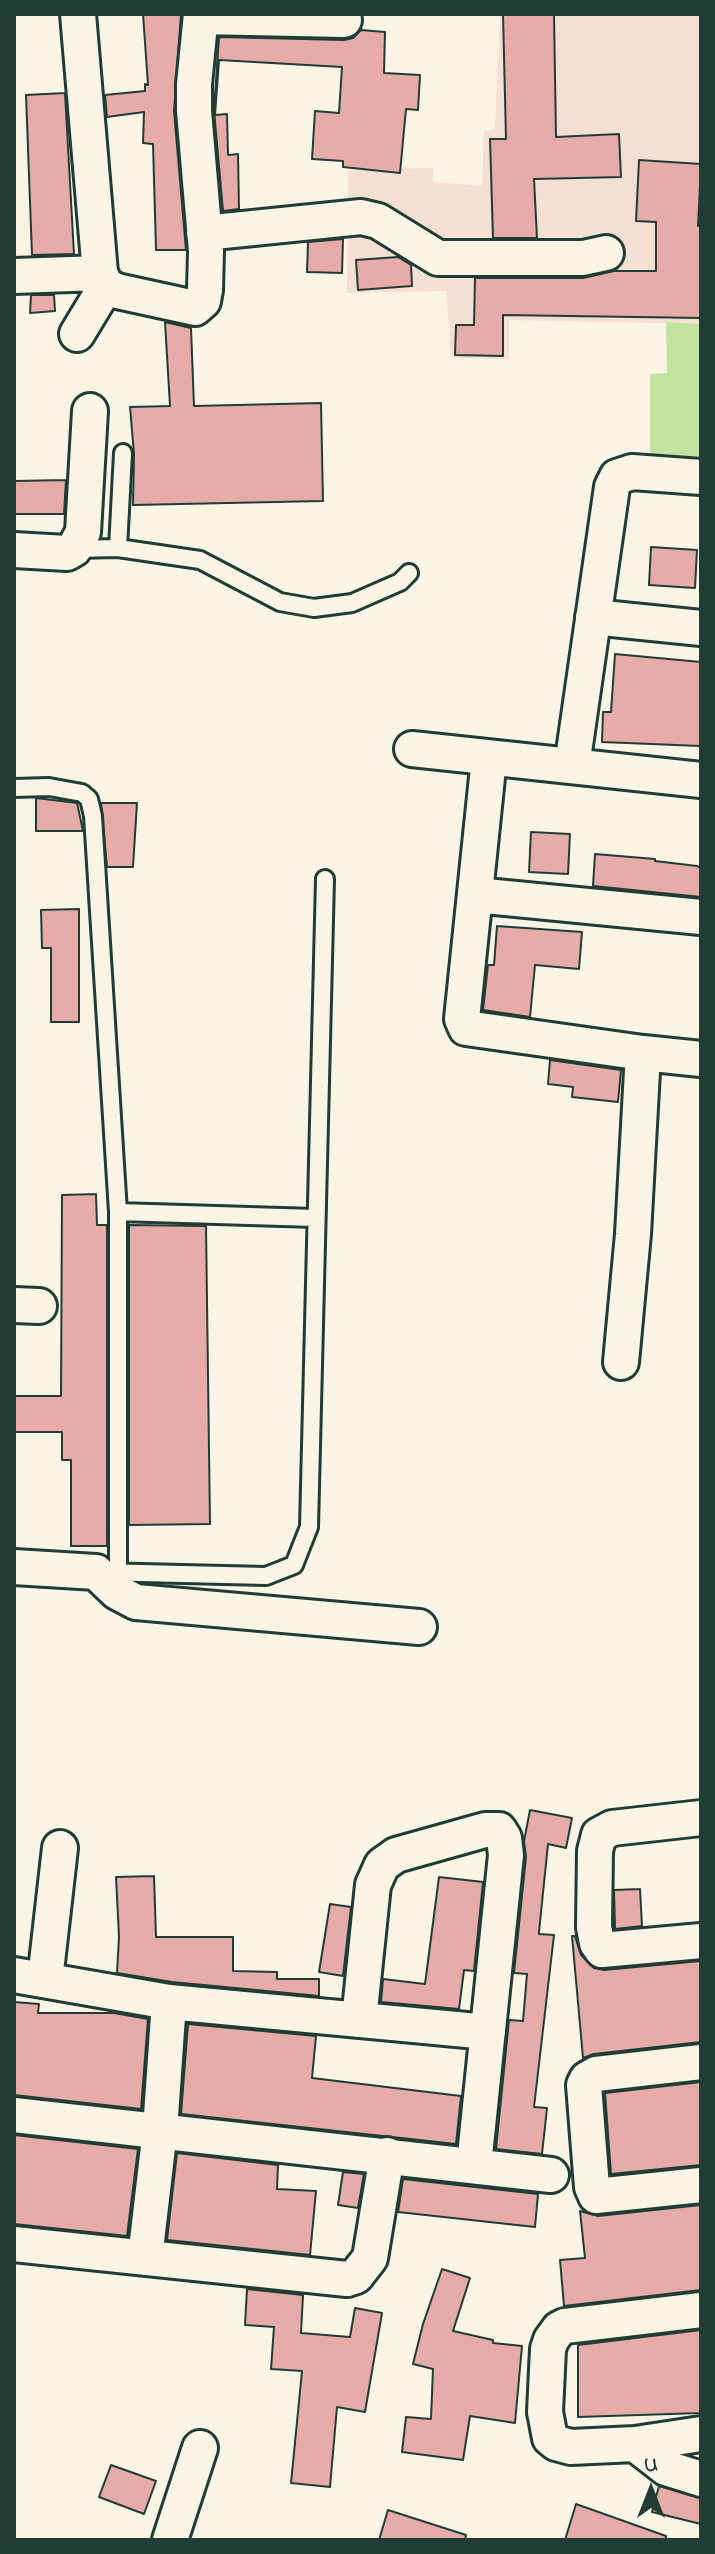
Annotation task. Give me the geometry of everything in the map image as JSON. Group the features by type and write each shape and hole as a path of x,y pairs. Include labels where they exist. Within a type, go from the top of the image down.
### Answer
{"street":[{"path":"77,334 103,280 78,14"},
{"path":"14,276 103,280 117,291 195,308 200,306 205,290 204,233 194,84 201,15 344,20"},
{"path":"204,233 361,217 378,221 438,258 583,258 606,253"},
{"path":"14,550 67,553 74,549 83,532 90,411"},
{"path":"572,766 612,487 617,477 632,472 701,477"},
{"path":"593,617 701,628"},
{"path":"412,749 701,780"},
{"path":"489,758 462,1019 466,1028 701,1059"},
{"path":"475,895 701,917"},
{"path":"621,1362 633,1234 643,1053"},
{"path":"14,1567 107,1572 117,1592 136,1602 419,1627"},
{"path":"701,1818 612,1828 599,1835 595,1851 594,1927 597,1943 602,1950 701,1941"},
{"path":"359,2020 377,1871 386,1860 396,1855 494,1830 502,1833 506,1855 474,2165"},
{"path":"60,1848 29,1977 169,2002 488,2032"},
{"path":"145,2258 160,2130 169,2002"},
{"path":"701,2062 596,2074 584,2085 592,2187 596,2196 701,2185"},
{"path":"14,2115 551,2175"},
{"path":"14,2244 345,2280 360,2272 370,2258 387,2155"},
{"path":"701,2310 559,2329 551,2340 545,2412 550,2438 571,2447 635,2444 701,2434"},
{"path":"635,2444 666,2468 701,2479"},
{"path":"170,2540 200,2448"}],"lane":[{"path":"118,548 123,453"},
{"path":"74,549 118,548 200,560 280,602 314,608 352,603 400,582 409,573"},
{"path":"14,788 82,793 89,799 93,816 118,1212 107,1572 250,1578 281,1572 294,1565 309,1527 325,879"},
{"path":"118,1212 315,1218"}],"shaded area":[{"path":"500,14 701,14 701,324 509,320 509,359 451,358 446,291 347,293 348,170 433,168 433,182 482,186 484,131 495,129"}],"green space":[{"path":"666,322 701,324 701,475 650,473 650,374 667,373"}],"building":[{"path":"143,14 181,14 174,111 186,250 156,250 153,144 143,143 144,112 107,117 105,95 145,91 145,84 148,85"},
{"path":"503,14 554,14 556,137 619,134 621,177 534,179 537,238 493,238 490,139 506,139"},
{"path":"361,30 385,32 384,73 420,75 418,110 406,109 400,173 343,167 343,161 312,159 315,111 339,113 342,67 219,60 215,115 227,114 228,155 238,154 239,209 223,211 214,110 219,37 344,40 353,38"},
{"path":"65,93 74,254 32,255 26,95"},
{"path":"639,160 701,164 698,226 701,226 701,318 503,315 503,356 455,355 456,325 474,325 475,278 583,278 614,271 656,271 656,222 636,221"},
{"path":"343,239 342,273 307,272 308,242"},
{"path":"398,257 411,265 412,286 358,290 356,260"},
{"path":"31,295 54,295 55,311 30,313"},
{"path":"165,322 191,328 194,406 321,403 323,501 133,505 134,454 130,407 170,406"},
{"path":"66,480 64,514 14,514 14,481"},
{"path":"651,547 697,550 695,588 649,585"},
{"path":"615,654 701,662 700,746 602,742 603,712 611,712"},
{"path":"36,798 77,803 83,831 36,831"},
{"path":"101,803 137,803 133,867 107,867"},
{"path":"531,832 570,834 568,874 529,872"},
{"path":"595,854 697,866 701,868 701,897 593,886"},
{"path":"79,909 79,1022 51,1022 51,948 42,948 41,910"},
{"path":"497,926 582,932 579,969 535,965 530,1017 483,1010 488,965 494,965"},
{"path":"550,1060 621,1070 618,1102 572,1097 573,1087 548,1084"},
{"path":"96,1194 97,1225 107,1225 107,1546 71,1546 71,1460 62,1460 62,1432 14,1432 14,1396 61,1396 62,1195"},
{"path":"129,1225 206,1226 210,1524 129,1525"},
{"path":"530,1810 572,1818 566,1848 548,1844 539,1932 554,1935 534,2107 547,2108 542,2154 496,2149 509,2020 523,2021 527,1974 514,1973 526,1857 524,1841"},
{"path":"154,1876 156,1937 233,1937 233,1971 277,1972 277,1979 319,1979 319,1996 172,1982 117,1973 116,1877"},
{"path":"439,1877 483,1882 474,1971 464,1970 459,2009 381,2002 383,1979 425,1984"},
{"path":"640,1889 642,1926 615,1929 614,1890"},
{"path":"330,1904 351,1907 343,1976 319,1972"},
{"path":"572,1936 575,1936 581,1955 594,1968 604,1970 701,1961 701,2042 594,2054 583,2058"},
{"path":"14,2002 39,2004 38,2013 114,2013 148,2019 141,2109 14,2095"},
{"path":"188,2024 316,2036 312,2078 461,2096 456,2144 181,2114"},
{"path":"701,2082 701,2165 611,2174 605,2093"},
{"path":"14,2135 138,2149 127,2236 14,2224"},
{"path":"177,2153 278,2165 277,2189 316,2191 310,2255 167,2240"},
{"path":"343,2172 364,2174 358,2208 338,2205"},
{"path":"403,2179 538,2194 535,2227 398,2212"},
{"path":"701,2205 701,2290 564,2306 560,2260 585,2258 580,2211 598,2216"},
{"path":"442,2269 470,2278 453,2331 493,2340 493,2343 522,2346 515,2423 470,2416 463,2460 402,2452 406,2417 431,2419 433,2369 413,2364"},
{"path":"247,2289 303,2295 301,2333 350,2337 355,2308 382,2313 365,2412 337,2407 330,2487 291,2483 302,2371 271,2369 274,2327 245,2325"},
{"path":"701,2330 701,2413 578,2417 578,2345"},
{"path":"111,2465 156,2481 144,2514 99,2497"},
{"path":"659,2486 701,2498 701,2524 652,2512"},
{"path":"576,2504 666,2536 666,2540 565,2540"},
{"path":"388,2510 466,2535 465,2540 379,2540"}]}
